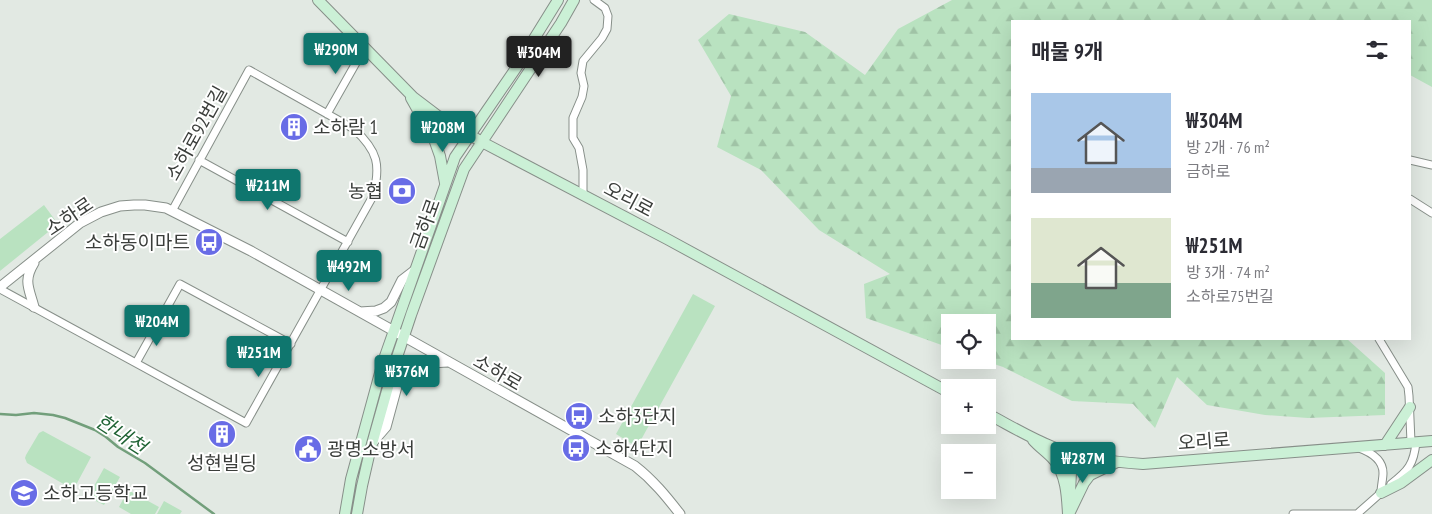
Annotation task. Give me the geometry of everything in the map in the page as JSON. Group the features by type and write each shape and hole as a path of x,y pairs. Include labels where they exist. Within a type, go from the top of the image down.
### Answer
{"main road":[{"name":"오리로","path":"318,0 407,90 438,116 470,136 684,247 941,388"},
{"name":"금하로","path":"345,514 351,479 382,362 455,157 516,68 558,0"},
{"name":"금하로","path":"357,514 373,442 404,336 464,169 561,23 574,0"},
{"path":"407,90 434,139 440,156 445,186"},
{"path":"1385,444 1410,407"},
{"name":"오리로","path":"996,418 1053,447 1072,453 1117,462 1143,464 1432,441"},
{"path":"1029,436 1053,459 1060,470 1066,487 1069,514"},
{"path":"1069,514 1072,453"},
{"path":"1381,493 1401,483 1432,460"},
{"path":"1069,514 1084,483 1090,476 1117,462"}],"street":[{"path":"583,194 583,170 579,148 573,138 573,118 583,92 584,86 581,73 583,61 602,38 607,29 608,16 604,8 594,0"},
{"path":"0,288 246,423 373,196 377,180 377,164 369,143 354,129 326,114 365,47"},
{"name":"소하로92번길","path":"172,211 249,70 326,114"},
{"path":"199,160 348,242"},
{"path":"1411,160 1432,165"},
{"path":"1411,201 1432,213"},
{"name":"소하로","path":"0,288 92,216 127,205 145,205 172,211 251,251 635,466 663,491 680,514"},
{"path":"34,307 27,278 30,268 37,258"},
{"path":"360,312 376,311 384,308 391,302 402,280 415,270"},
{"path":"136,363 180,284 290,344"},
{"path":"1293,514 1357,514 1405,473 1413,460 1408,387 1380,340"},
{"path":"373,442 386,427 402,368 409,362 417,360 429,363 449,362"},
{"path":"1356,447 1373,455 1382,466 1381,493"}],"green space":[{"path":"952,0 1432,0 1432,87 1411,76 1411,20 1011,20 1011,340 1348,340 1385,373 1385,415 1308,418 1265,415 1207,405 1177,377 1155,428 1133,404 1072,401 996,365 996,314 941,314 941,345 866,318 864,284 890,274 819,230 761,170 717,147 731,96 698,40 729,14 805,32 865,75 898,29"},
{"path":"44,205 58,224 0,271 0,239"},
{"path":"693,294 715,306 637,447 616,434"},
{"path":"43,431 91,457 76,485 67,486 27,463 26,455 39,433"},
{"path":"104,468 120,477 104,505 88,497"},
{"path":"128,490 159,507 155,514 131,514 119,507"},
{"path":"164,501 182,511 180,514 157,514"}],"waterway":[{"name":"한내천","path":"0,414 34,413 53,415 95,430 118,447 145,463 214,514"}],"place":[{"name":"소하람 1","path":"294,127"},
{"name":"농협","path":"402,191"},
{"name":"소하동이마트","path":"209,242"},
{"name":"소하3단지","path":"579,416"},
{"name":"성현빌딩","path":"222,434"},
{"name":"소하4단지","path":"576,448"},
{"name":"광명소방서","path":"308,449"},
{"name":"소하고등학교","path":"24,493"}]}
